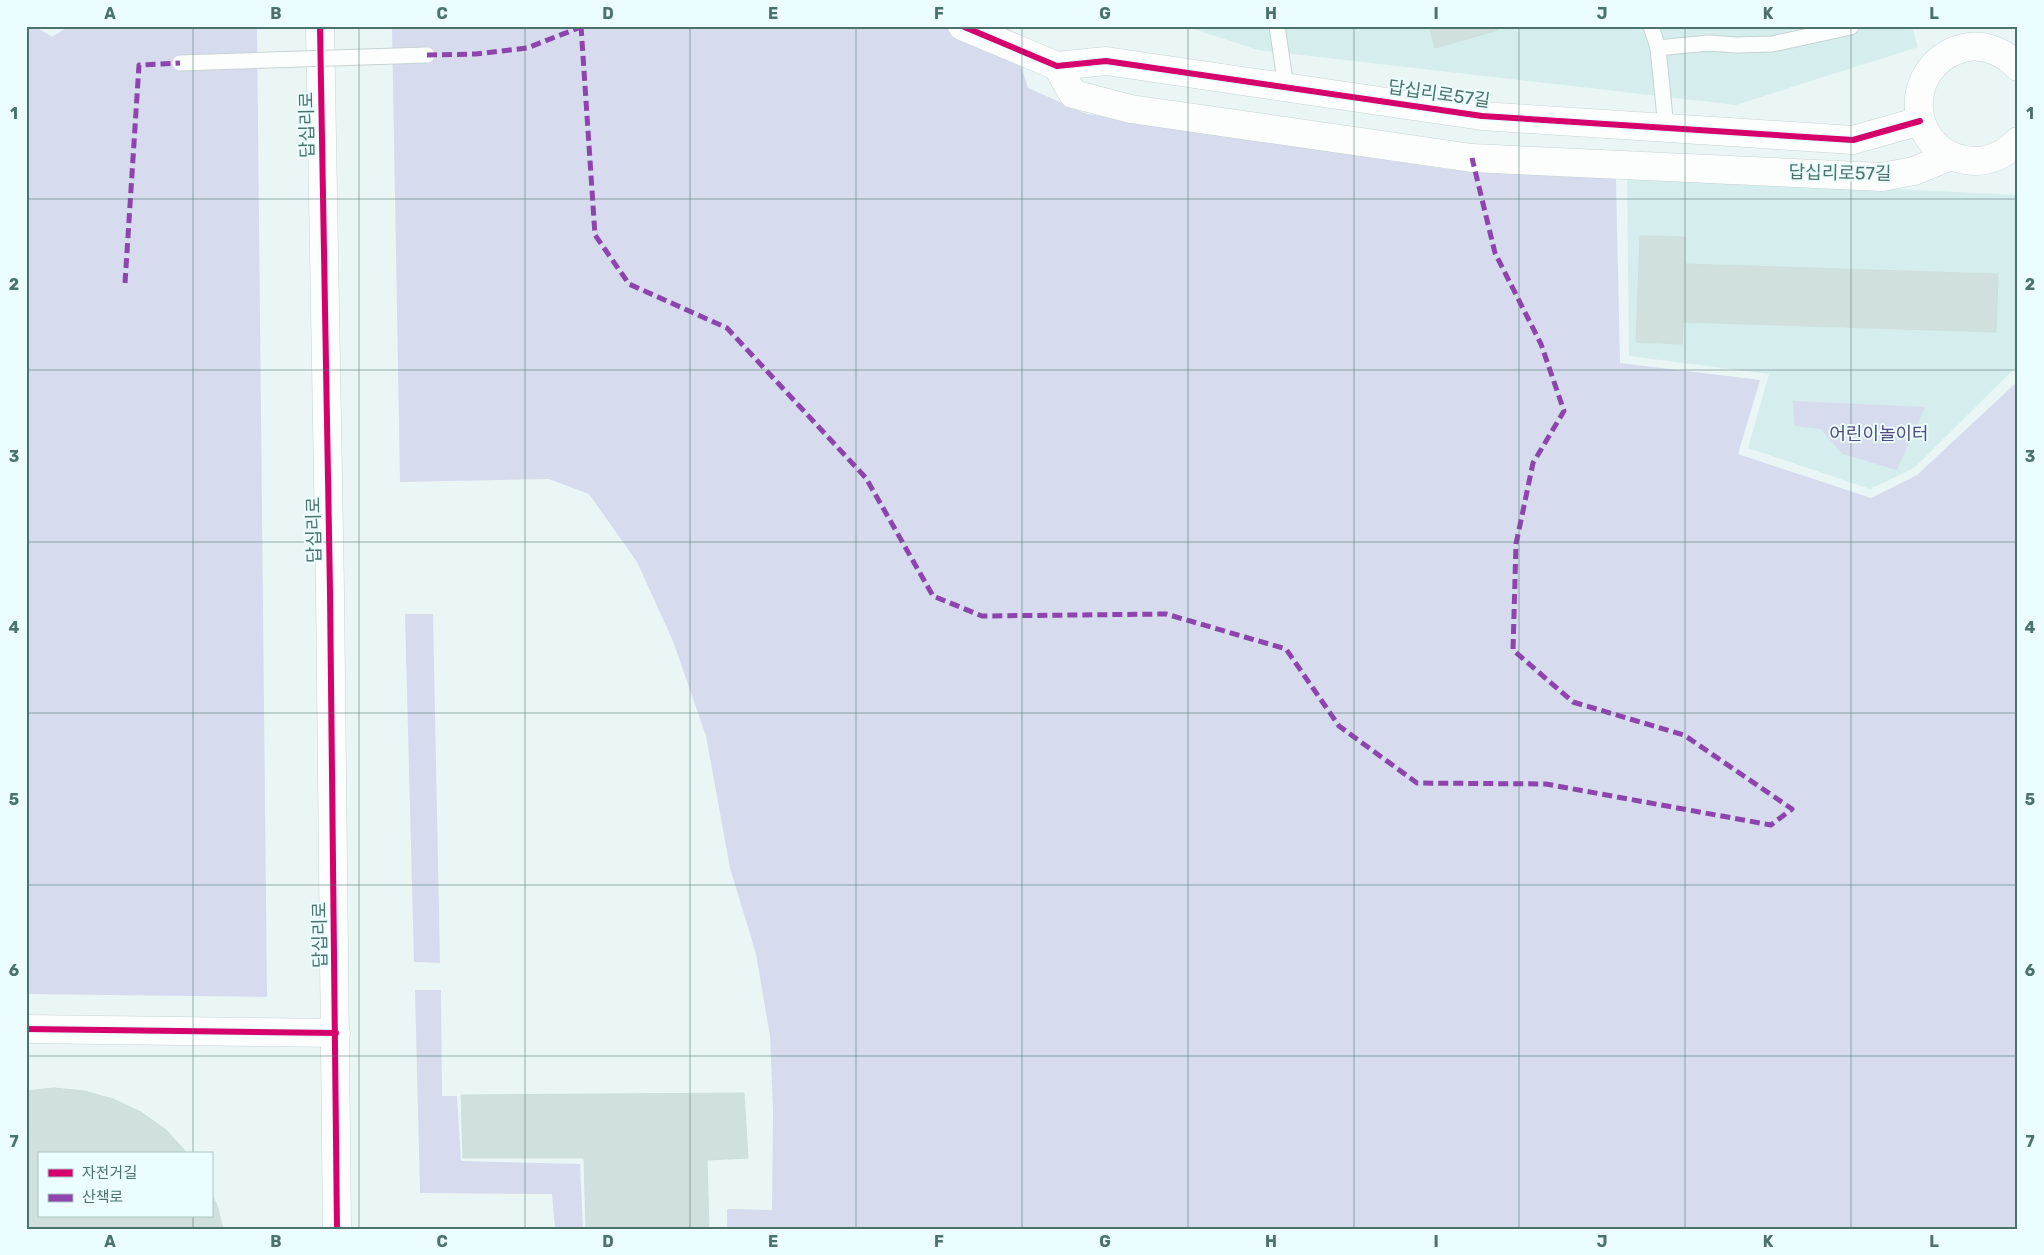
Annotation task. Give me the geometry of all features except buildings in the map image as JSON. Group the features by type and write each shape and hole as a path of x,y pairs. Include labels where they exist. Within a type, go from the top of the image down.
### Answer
{"street":[{"name":"답십리로","path":"320,26 336,1033 337,1229"},
{"name":"답십리로57길","path":"962,26 1058,66 1106,60 1482,116 1853,140 1920,120"},
{"path":"2018,67 1999,52 1983,47 1964,37 1951,52 1937,61 1927,73 1920,88 1918,104 1920,120 1927,135 1938,147 1951,156 1966,160 1982,161 1998,156 2018,141"},
{"name":"답십리로57길","path":"1058,66 1073,94 1131,109 1472,158 1882,177 1914,171 1951,156"},
{"path":"26,1029 336,1033"}],"lane":[{"path":"1277,26 1286,87"},
{"path":"1651,26 1658,48 1666,128"},
{"path":"1658,48 1708,43 1736,45 1772,44 1851,27"},
{"path":"180,63 427,55"}],"shaded area":[{"path":"1184,26 1912,26 1918,47 1736,105 1258,50"},
{"path":"1627,176 2018,195 2018,365 1914,468 1870,489 1748,448 1769,374 1629,356"}],"green space":[{"path":"26,26 34,26 52,37 69,26 257,26 267,997 26,994"},
{"path":"392,26 1009,26 1028,88 1087,114 1446,169 1616,179 1620,363 1760,380 1738,454 1871,498 1917,475 2018,381 2018,1229 727,1229 727,1209 772,1210 773,1111 770,1036 756,954 730,868 706,736 673,641 637,562 589,494 549,479 400,482"},
{"name":"어린이놀이터","path":"1793,401 1925,407 1897,470 1842,454 1821,429 1794,426"},
{"path":"405,614 433,614 440,963 414,962"},
{"path":"415,990 441,990 442,1096 457,1096 461,1161 580,1164 583,1229 555,1229 552,1194 420,1193"}],"marked path":[{"path":"581,26 595,235 629,284 727,328 866,478 933,596 982,616 1166,614 1286,649 1339,726 1417,783 1546,784 1771,825 1792,809 1684,735 1573,702 1513,650 1516,544 1533,463 1564,411 1541,344 1495,253 1472,158"},
{"path":"427,55 476,54 527,48 581,27"},
{"path":"125,283 139,65 180,63"}],"cycle path":[{"path":"320,26 330,591 337,1229"},
{"path":"962,26 1057,66 1106,61 1482,116 1853,140 1920,121"},
{"path":"26,1029 336,1033"}]}
